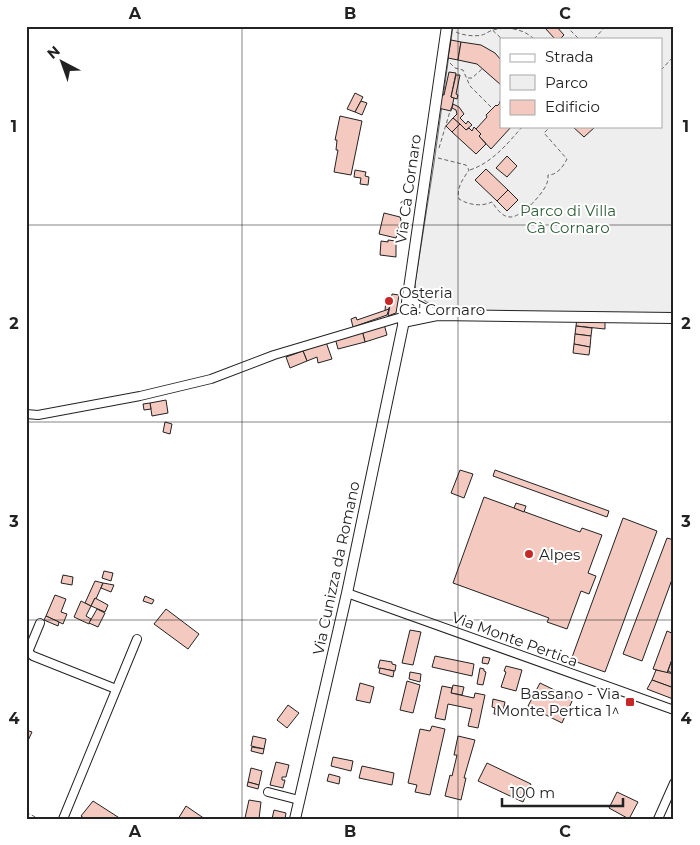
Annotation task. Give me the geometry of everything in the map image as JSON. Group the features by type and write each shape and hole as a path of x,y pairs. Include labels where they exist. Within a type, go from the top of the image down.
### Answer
{"main road":[{"name":"Via Cà Cornaro","path":"404,319 447,26"},
{"path":"408,297 413,303 437,315"},
{"path":"404,319 420,307"},
{"path":"404,319 437,315 674,318"},
{"name":"Via Cunizza da Romano","path":"295,819 347,593 404,319"}],"street":[{"path":"26,414 38,414 140,396 211,379 283,352 404,319"},
{"name":"Via Monte Pertica","path":"347,593 674,710"},
{"path":"40,623 28,652 33,656 116,689"},
{"path":"63,819 137,639"},
{"path":"658,819 674,783"},
{"path":"268,792 299,800"},
{"path":"666,804 674,808"}],"path":[{"path":"457,26 456,33 467,35 483,35 493,30 508,28 521,30 533,38"},
{"path":"488,26 501,38"},
{"path":"566,26 578,38"},
{"path":"595,38 606,26"},
{"path":"662,69 674,56"},
{"path":"442,61 452,63 454,68 463,70 470,86 492,108"},
{"path":"467,78 472,78 482,69"},
{"path":"452,108 436,158 466,165 470,170"},
{"path":"521,128 496,156 478,168 470,170 459,187 457,194 459,199 466,204 485,206 492,202 503,215 510,218 519,215 543,190 548,182 548,175 552,175 564,166 567,159 544,133 549,128"},
{"path":"26,812 39,819"}],"green space":[{"name":"Parco di Villa Cà Cornaro","path":"453,26 674,26 674,315 448,310 437,307 422,299 416,290 415,284"}],"building":[{"path":"547,26 556,26 564,35 561,38 554,38 545,28"},
{"path":"451,40 461,42 458,60 448,58"},
{"path":"461,42 481,45 495,53 500,59 500,84 477,64 458,60"},
{"path":"449,72 456,73 451,97 454,98 451,111 438,108 441,95 444,95"},
{"path":"456,75 460,75 456,94 458,95 457,99 451,97"},
{"path":"355,93 363,97 355,112 347,109"},
{"path":"361,101 367,103 362,115 355,112"},
{"path":"500,103 500,128 510,128 491,149 479,136 481,134 476,129 487,117 486,115"},
{"path":"453,104 459,107 464,114 460,118 466,124 468,121 472,125 466,130 453,118 457,114 456,110 452,108"},
{"path":"340,116 362,121 351,175 334,172 338,150 336,150 337,140 335,140"},
{"path":"453,118 460,124 452,132 446,126"},
{"path":"460,124 466,130 469,128 472,131 474,127 481,134 479,136 486,144 476,154 452,132"},
{"path":"574,128 594,128 584,137"},
{"path":"507,156 517,166 507,177 496,168"},
{"path":"486,169 508,190 497,201 475,180"},
{"path":"355,170 366,172 365,176 369,177 368,185 360,184 361,178 354,177"},
{"path":"508,190 518,200 507,211 497,201"},
{"path":"384,213 400,217 401,220 396,238 379,234"},
{"path":"388,240 396,241 396,257 380,255 381,241 388,242"},
{"path":"392,294 399,295 396,313 388,316"},
{"path":"389,296 391,297 389,309 385,311 386,299"},
{"path":"389,309 387,315 353,327 351,319 356,317 357,320"},
{"path":"577,318 605,321 605,329 576,326"},
{"path":"384,324 387,335 365,342 362,330"},
{"path":"576,326 592,328 591,336 575,334"},
{"path":"362,330 365,342 338,349 335,338"},
{"path":"575,334 591,336 590,347 574,344"},
{"path":"326,342 332,359 318,363 317,357 307,361 303,351"},
{"path":"574,344 590,347 589,355 573,353"},
{"path":"303,351 307,361 290,368 286,357"},
{"path":"166,400 168,413 152,416 150,403"},
{"path":"150,403 151,409 144,410 143,404"},
{"path":"165,422 172,424 170,434 163,432"},
{"path":"460,470 473,474 464,498 451,493"},
{"path":"495,470 609,511 607,517 493,476"},
{"name":"Alpes","path":"484,497 580,532 582,528 602,535 588,573 596,576 589,594 581,591 567,629 547,622 549,618 453,583"},
{"path":"516,503 526,506 524,512 514,508"},
{"path":"623,518 657,531 605,672 571,660"},
{"path":"667,538 674,540 674,574 642,661 623,654"},
{"path":"104,571 113,573 111,581 102,578"},
{"path":"63,575 73,577 72,585 61,583"},
{"path":"95,581 103,583 91,606 85,603"},
{"path":"103,583 114,585 111,592 101,588"},
{"path":"55,595 66,599 61,612 67,614 63,624 46,616"},
{"path":"145,596 154,600 152,604 143,601"},
{"path":"95,598 108,605 105,612 91,606"},
{"path":"81,601 91,606 86,616 91,619 89,624 74,617"},
{"path":"97,609 105,613 98,627 89,623"},
{"path":"166,609 199,634 188,649 154,624"},
{"path":"46,616 59,622 58,626 44,620"},
{"path":"410,630 421,632 413,665 402,663"},
{"path":"667,631 674,634 674,654 667,673 653,669"},
{"path":"674,654 674,674 668,671"},
{"path":"435,656 474,664 472,676 432,667"},
{"path":"483,657 490,658 488,664 482,663"},
{"path":"380,660 392,662 392,664 396,665 395,671 378,668"},
{"path":"506,666 522,670 516,691 501,687"},
{"path":"380,668 394,671 393,677 379,673"},
{"path":"480,668 486,672 483,685 477,684"},
{"path":"656,670 674,674 674,688 652,680"},
{"path":"410,672 421,674 420,682 409,679"},
{"path":"652,680 674,688 673,699 647,689"},
{"path":"407,681 420,685 413,713 400,710"},
{"path":"360,683 374,687 370,703 356,700"},
{"path":"540,683 573,699 562,723 528,706"},
{"path":"453,685 464,687 462,695 451,693"},
{"path":"442,686 452,688 451,693 474,698 475,693 485,695 478,728 468,726 472,709 448,704 445,720 435,718"},
{"path":"493,699 505,702 502,715 494,714 495,708 492,707"},
{"path":"288,705 299,713 287,728 277,720"},
{"path":"432,726 445,729 430,795 415,792 417,785 408,783 420,729 430,731"},
{"path":"26,730 32,732 26,745"},
{"path":"253,736 266,739 264,749 251,746"},
{"path":"458,736 475,740 464,778 466,778 461,800 445,796 457,755 454,755"},
{"path":"252,747 264,749 263,754 251,751"},
{"path":"333,757 353,761 351,771 331,766"},
{"path":"276,762 289,765 286,777 282,777 282,780 285,780 283,788 270,785"},
{"path":"487,763 531,784 523,802 478,781"},
{"path":"362,766 394,773 392,785 359,778"},
{"path":"251,768 262,771 259,785 248,782"},
{"path":"329,774 340,777 339,784 327,781"},
{"path":"248,782 259,785 258,789 247,786"},
{"path":"617,792 638,802 629,819 609,808"},
{"path":"249,800 261,802 259,819 245,818"},
{"path":"93,801 121,819 85,819 81,816"},
{"path":"186,806 205,819 178,819"},
{"path":"274,810 286,813 285,819 272,819"}],"place":[{"name":"Osteria Cà' Cornaro","path":"389,301"},
{"name":"Alpes","path":"529,554"},
{"name":"Bassano - Via Monte Pertica 1^","path":"630,702"}]}
